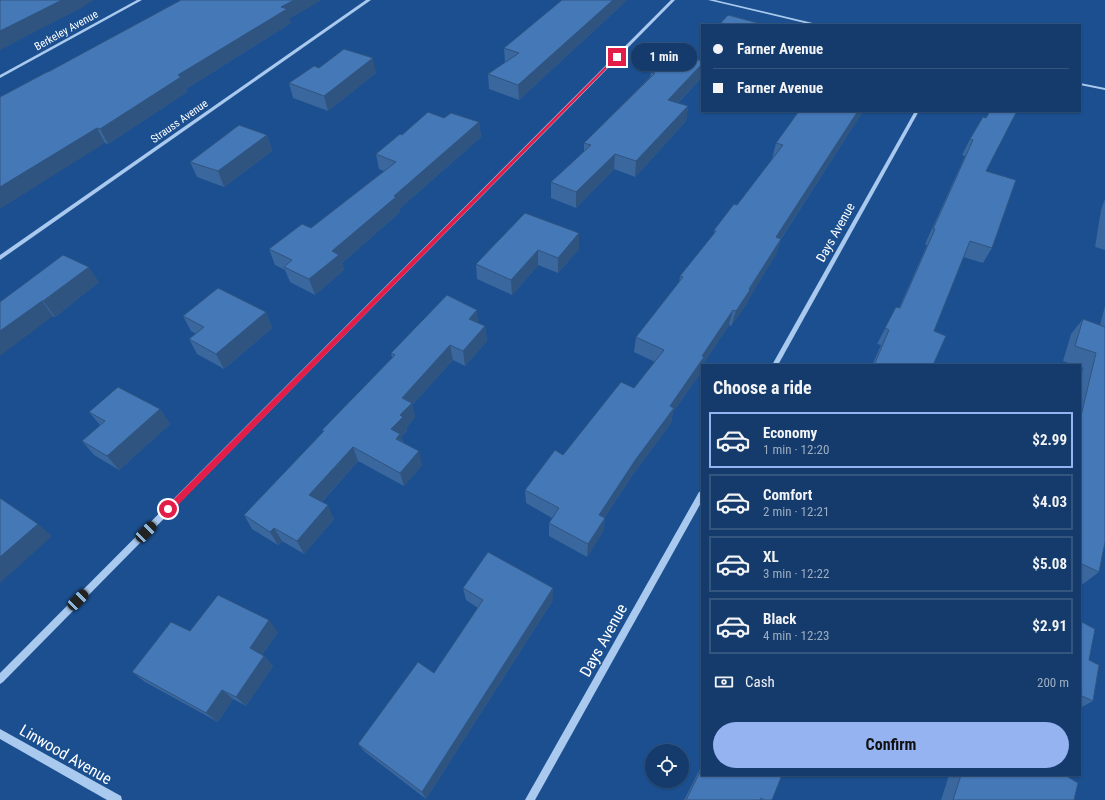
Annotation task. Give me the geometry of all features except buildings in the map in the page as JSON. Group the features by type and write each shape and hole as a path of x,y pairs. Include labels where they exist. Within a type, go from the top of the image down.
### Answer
{"street":[{"name":"Berkeley Avenue","path":"0,76 140,0"},
{"name":"Strauss Avenue","path":"0,258 369,0"},
{"path":"0,679 673,0"},
{"path":"710,0 815,24"},
{"path":"1081,84 1105,89"},
{"name":"Days Avenue","path":"776,364 916,112"},
{"name":"Days Avenue","path":"530,800 701,496"},
{"name":"Linwood Avenue","path":"0,734 117,800"}],"route":[{"path":"168,509 617,57"}]}
